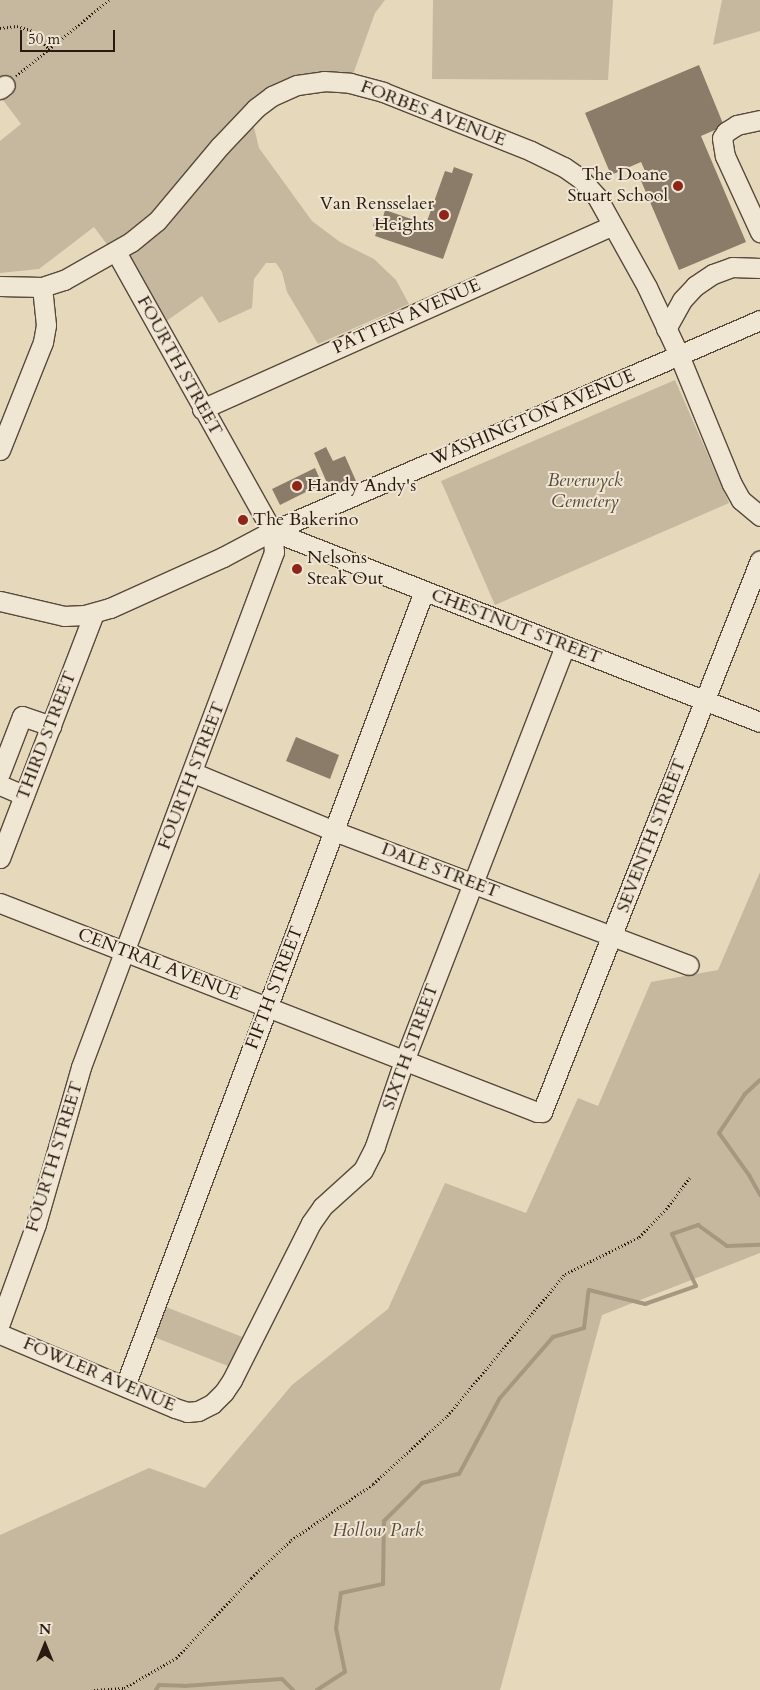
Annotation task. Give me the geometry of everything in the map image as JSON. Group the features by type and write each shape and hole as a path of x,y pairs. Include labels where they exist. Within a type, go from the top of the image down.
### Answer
{"street":[{"name":"FORBES AVENUE","path":"0,286 42,287 64,280 116,252 157,221 220,146 256,108 272,96 297,85 324,81 350,83 383,92 525,149 564,167 580,178 597,197 647,287 679,355"},
{"path":"760,120 737,125 726,132 722,138 725,156 760,232"},
{"name":"PATTEN AVENUE","path":"202,409 612,226"},
{"name":"FOURTH STREET","path":"0,1323 36,1224 81,1067 194,773 274,552 272,531 202,409 116,252"},
{"path":"666,329 682,300 701,282 713,274 732,267 760,268"},
{"path":"0,450 43,342 46,324 42,287"},
{"name":"WASHINGTON AVENUE","path":"0,601 64,616 94,613 110,608 214,561 272,531 760,320"},
{"path":"679,355 732,484 741,500 760,516"},
{"name":"CHESTNUT STREET","path":"272,531 760,722"},
{"name":"SEVENTH STREET","path":"542,1112 760,560"},
{"name":"FIFTH STREET","path":"125,1386 424,591"},
{"name":"THIRD STREET","path":"0,858 94,613"},
{"name":"SIXTH STREET","path":"198,1411 212,1404 232,1380 311,1223 322,1206 364,1170 375,1146 404,1061 564,646"},
{"path":"0,772 22,716 51,726"},
{"name":"DALE STREET","path":"194,773 334,831 688,965"},
{"path":"0,785 24,796"},
{"name":"CENTRAL AVENUE","path":"0,903 404,1061 537,1112 542,1112"},
{"name":"FOWLER AVENUE","path":"0,1334 175,1408 187,1412 198,1411"}],"path":[{"path":"2,87 109,0"},
{"path":"0,28 17,26 33,31 49,49"},
{"path":"94,1690 124,1688 176,1658 251,1578 291,1540 373,1484 448,1416 565,1274 639,1236 666,1209 690,1178"}],"green space":[{"path":"0,0 385,0 375,13 352,77 272,103 253,123 259,148 312,221 340,242 374,259 396,280 409,304 318,344 287,292 282,272 276,263 266,263 254,279 252,308 219,323 202,296 165,322 94,227 39,269 0,273 0,141 21,124 0,96"},
{"path":"433,0 613,0 608,80 432,79"},
{"path":"722,0 760,0 760,31 713,45"},
{"name":"Beverwyck Cemetery","path":"675,380 729,503 495,605 441,481"},
{"name":"Hollow Park","path":"760,872 760,1253 602,1315 500,1690 0,1690 0,1535 149,1468 205,1488 292,1385 388,1309 445,1183 526,1213 578,1098 598,1106 651,982 718,970"},
{"path":"166,1307 245,1338 233,1368 154,1337"}],"building":[{"name":"The Doane Stuart School","path":"699,65 724,126 701,136 746,242 679,270 639,176 646,173 641,162 611,175 585,113"},
{"name":"Van Rensselaer Heights","path":"454,167 473,174 443,259 375,236 378,228 373,226 375,219 382,221 385,210 426,224 445,171 452,173"},
{"path":"326,447 333,461 345,456 356,481 331,492 314,453"},
{"name":"Handy Andy's","path":"315,468 322,484 280,505 272,489"},
{"path":"296,737 339,755 330,779 286,761"}],"waterway":[{"path":"760,1080 745,1094 719,1133 749,1175 760,1195"},
{"path":"317,1690 345,1672 336,1628 341,1593 383,1584 384,1521 422,1483 459,1474 500,1398 553,1337 584,1328 589,1290 645,1304 696,1286 672,1234 698,1225 727,1246 760,1245"},
{"path":"156,1690 159,1685 184,1686 282,1679 293,1690"}],"place":[{"name":"The Doane Stuart School","path":"678,186"},
{"name":"Van Rensselaer Heights","path":"444,215"},
{"name":"Handy Andy's","path":"297,486"},
{"name":"The Bakerino","path":"243,520"},
{"name":"Nelsons Steak Out","path":"297,569"}]}
